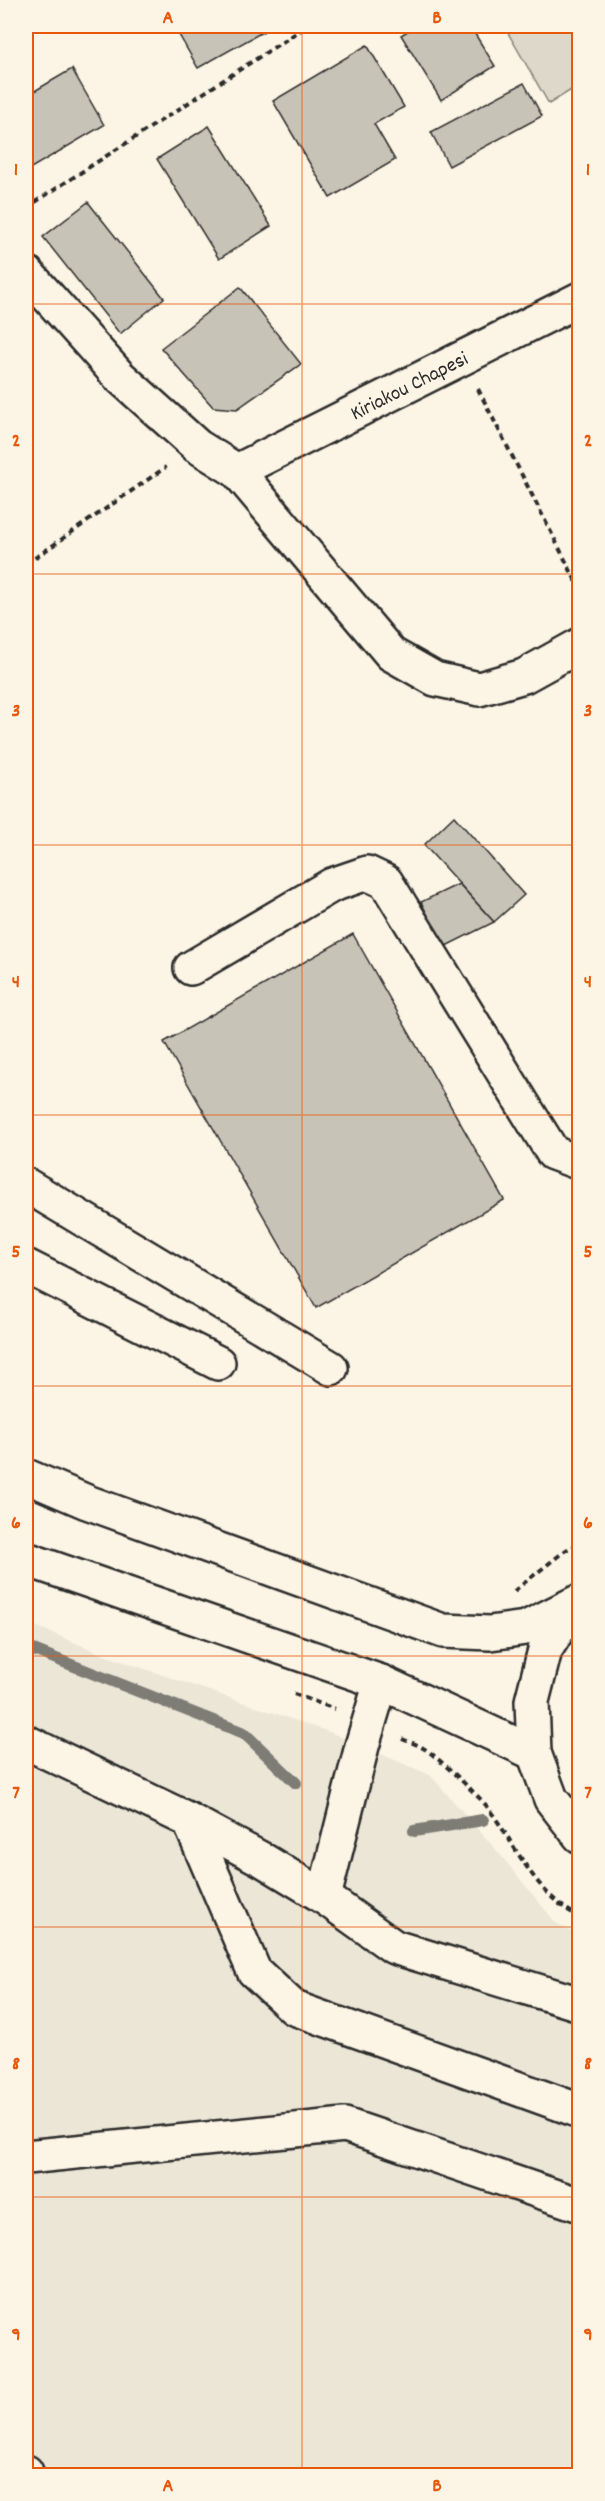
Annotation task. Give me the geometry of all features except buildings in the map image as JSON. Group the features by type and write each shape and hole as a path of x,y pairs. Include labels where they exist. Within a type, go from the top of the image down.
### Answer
{"street":[{"path":"26,272 119,376 197,446 237,471 391,654 435,679 479,689 524,676 579,645"},
{"name":"Kiriakou Chapesi","path":"237,471 579,299"},
{"path":"191,968 332,885 367,873 386,882 553,1153 579,1163"},
{"path":"26,1185 331,1368"},
{"path":"26,1266 218,1363"},
{"path":"26,1476 87,1502 443,1631 490,1633 526,1628 576,1603"},
{"path":"26,1559 381,1682 534,1753"},
{"path":"576,1603 545,1650 531,1701 534,1753 552,1799 579,1836"},
{"path":"324,1897 367,1725 381,1682"},
{"path":"26,1742 189,1820 324,1897 394,1947 579,2004"},
{"path":"189,1820 254,1971 294,2008 579,2111"},
{"path":"26,2157 345,2126 579,2205"}],"path":[{"path":"26,208 307,26"},
{"path":"462,358 579,589"},
{"path":"26,564 197,446"},
{"path":"287,1691 341,1711 367,1725 424,1748 484,1804 521,1860 548,1894 579,1917"}],"shaded area":[{"path":"504,26 579,26 579,85 549,104"},
{"path":"26,1622 104,1655 327,1731 430,1775 493,1846 556,1923 579,1936 579,2475 26,2475"}],"waterway":[{"path":"26,1647 244,1733 296,1783"},
{"path":"414,1831 483,1820"}]}
